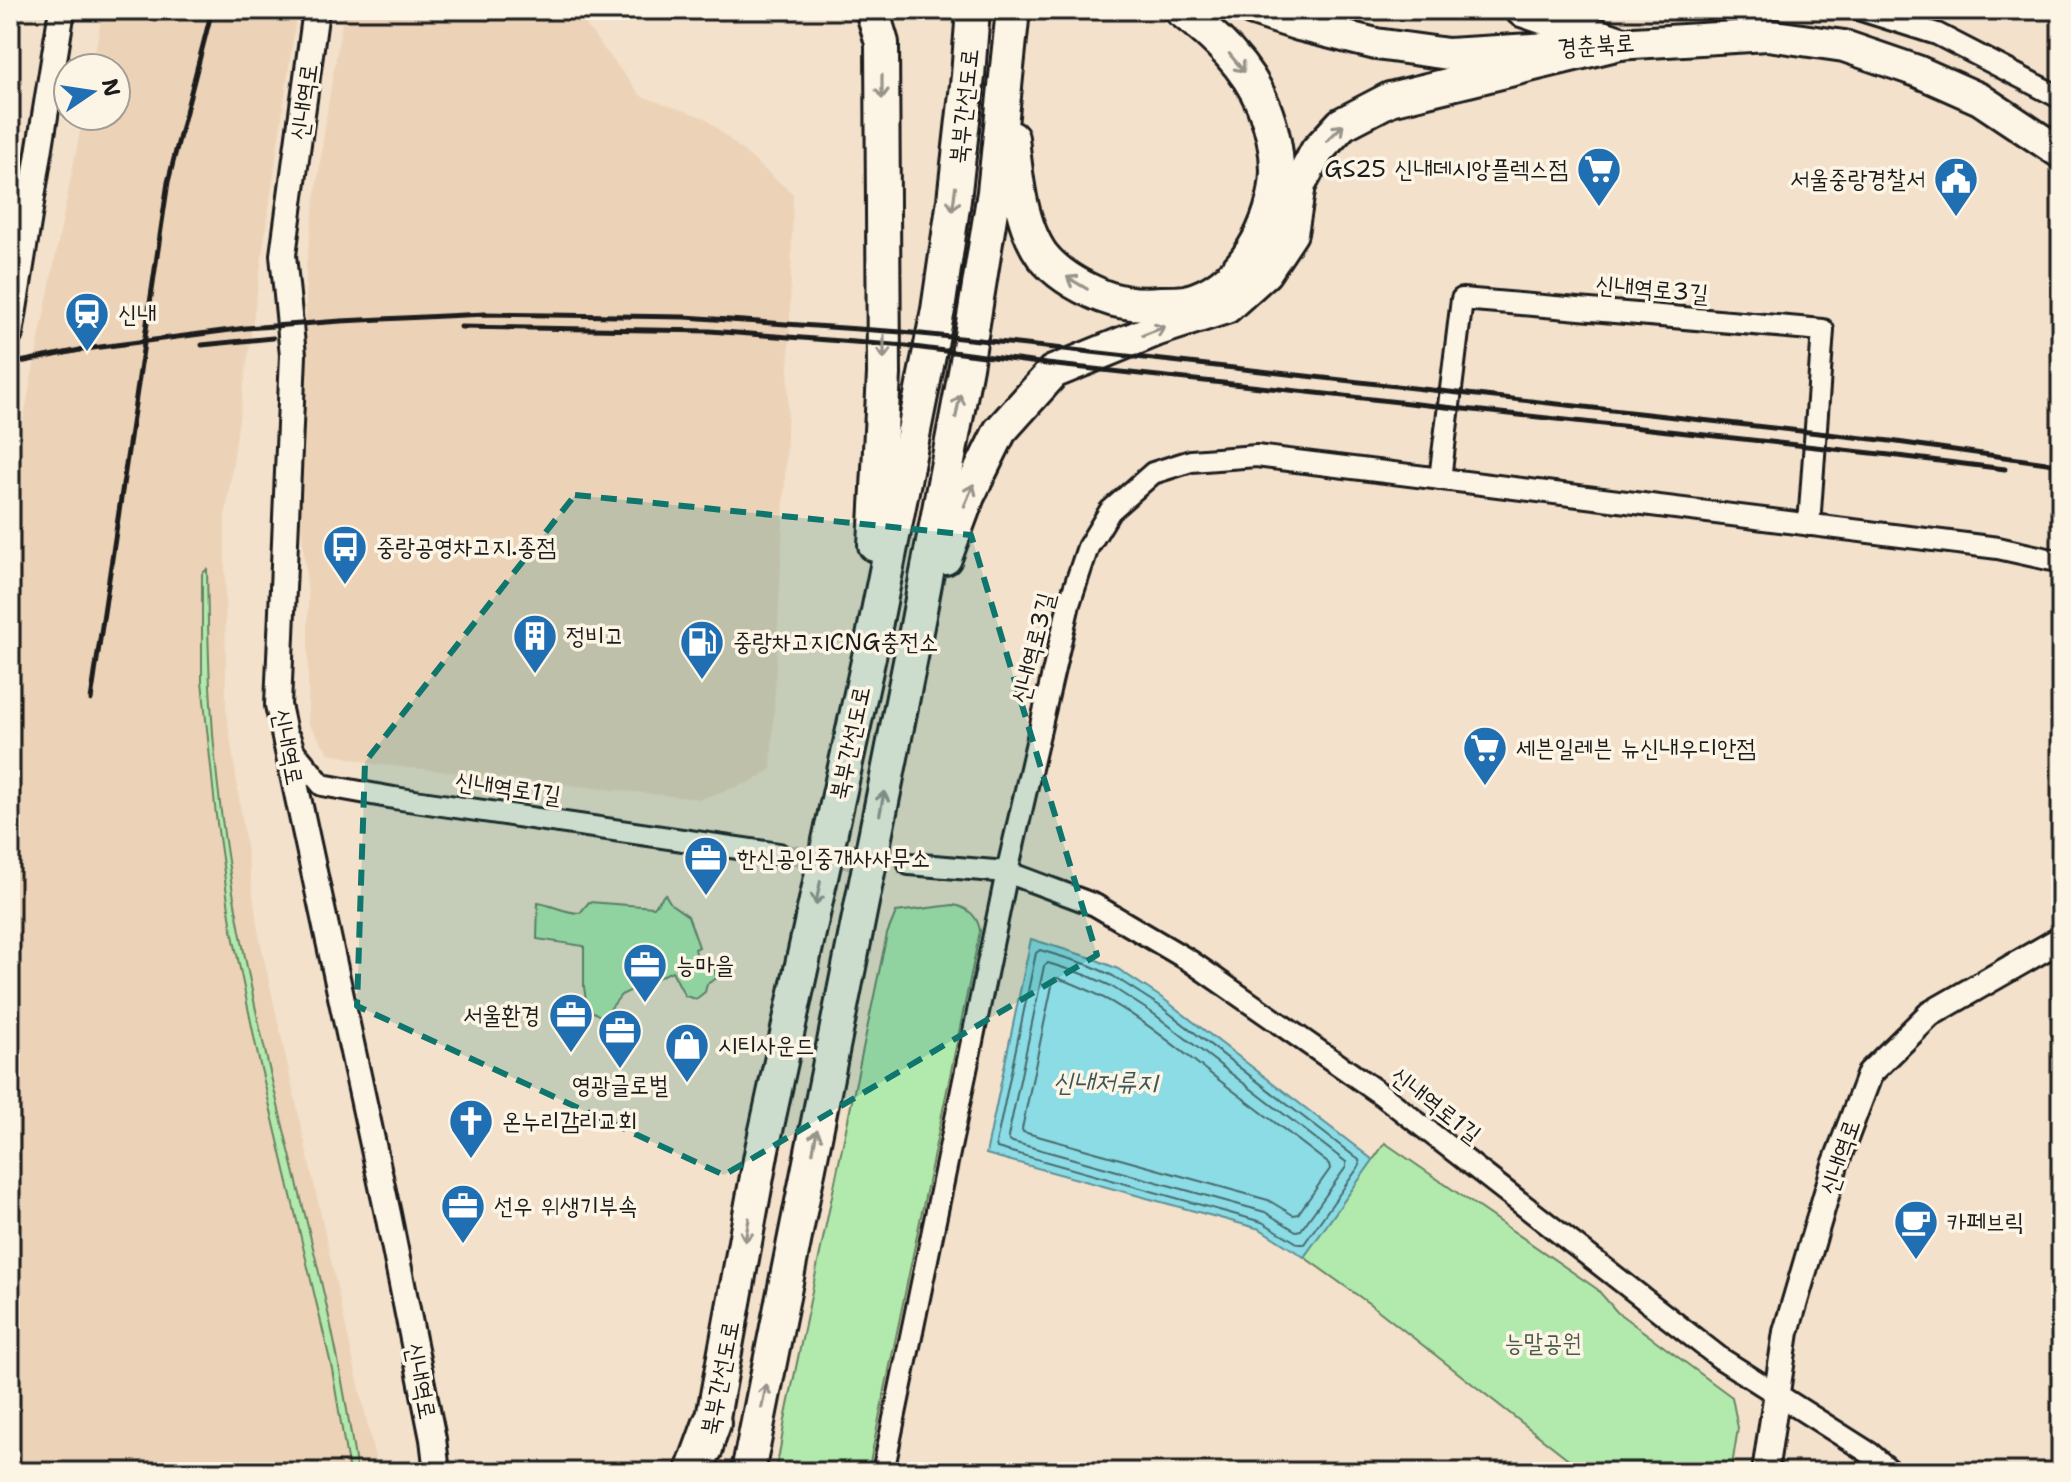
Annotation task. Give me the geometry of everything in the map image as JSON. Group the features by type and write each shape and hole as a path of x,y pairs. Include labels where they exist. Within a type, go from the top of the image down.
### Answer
{"highway":[{"path":"870,652 884,374 882,43 872,10"},
{"name":"북부간선도로","path":"700,1472 712,1423 762,1149 870,652 938,310 956,184 973,10"},
{"name":"북부간선도로","path":"748,1472 969,352 994,192 1013,10"},
{"path":"1005,83 1020,200 1042,255 1072,281 1105,297 1129,304 1186,302 1221,286 1233,276 1261,236 1271,210 1277,171 1264,108 1248,76 1200,24 1181,10"},
{"path":"1522,10 1620,43"},
{"path":"913,647 968,496 1000,431 1053,372 1158,329 1226,307 1265,272 1291,233 1299,185 1317,151 1342,124 1390,99 1620,43"},
{"path":"694,1472 712,1423"}],"main road":[{"name":"경춘북로","path":"1253,10 1376,44 1448,54 1768,35 1844,46 1917,71 1980,99 2061,153"}],"street":[{"path":"10,334 62,10"},
{"name":"신내역로","path":"316,10 283,255 293,355 278,705 391,1229 437,1472"},
{"path":"1861,10 1937,34 2061,98"},
{"name":"신내역로3길","path":"1440,479 1462,299 1823,330 1809,525"},
{"name":"신내역로3길","path":"883,1472 1007,872 1069,604 1088,547 1110,511 1153,473 1191,461 1256,456 1998,548 2061,562"},
{"name":"신내역로1길","path":"278,705 294,751 322,785 779,854"},
{"name":"신내역로1길","path":"909,864 1007,872 1095,905 1190,961 1382,1095 1720,1358 1871,1454 1892,1472"},
{"name":"신내역로","path":"1765,1472 1786,1332 1835,1165 1870,1073 1930,1014 2061,939"}],"highlighted area":[{"path":"575,495 971,535 1097,955 724,1175 357,1006 365,762"}],"shaded area":[{"path":"103,10 297,10 225,519 226,707 259,936 378,1472 10,1472 10,487 80,132 132,132 132,52 95,52"},
{"path":"344,10 574,10 641,96 705,118 793,194 787,438 771,769 750,782 700,799 374,764 329,753 308,723 308,596 300,511 306,265"}],"green space":[{"path":"207,569 213,739 232,884 262,1039 331,1328 357,1472 349,1472 332,1369 258,1056 232,930 202,681 202,574"},
{"path":"665,894 671,904 688,916 699,947 695,949 699,966 713,968 717,978 707,984 705,992 696,999 685,996 672,971 621,995 603,1018 587,1008 584,946 537,939 538,903 580,913 589,902 654,907"},
{"path":"953,905 971,913 980,931 868,1472 776,1472 887,934 896,912"},
{"name":"능말공원","path":"1385,1143 1597,1289 1617,1312 1732,1397 1738,1428 1731,1472 1585,1472 1374,1307 1304,1257"}],"water":[{"name":"신내저류지","path":"1031,939 1118,969 1165,1000 1373,1160 1304,1257 1260,1229 986,1154"}],"tunnel":[{"path":"779,854 909,864"}],"railway":[{"path":"91,700 168,182 212,10"},
{"path":"226,17 227,10"},
{"path":"10,364 85,349 246,328 341,321 485,314 685,317 902,332 1055,348 1890,441 2061,465"},
{"path":"461,327 710,331 906,346 2005,469"},
{"path":"202,345 273,338"}],"place":[{"name":"GS25 신내데시앙플렉스점","path":"1599,208"},
{"name":"서울중랑경찰서","path":"1956,218"},
{"name":"신내","path":"87,353"},
{"name":"중랑공영차고지.종점","path":"345,586"},
{"name":"정비고","path":"535,675"},
{"name":"중랑차고지CNG충전소","path":"702,681"},
{"name":"세븐일레븐 뉴신내우디안점","path":"1485,787"},
{"name":"한신공인중개사사무소","path":"706,897"},
{"name":"능마을","path":"645,1004"},
{"name":"서울환경","path":"571,1054"},
{"name":"영광글로벌","path":"620,1070"},
{"name":"시티사운드","path":"687,1084"},
{"name":"온누리감리교회","path":"471,1160"},
{"name":"선우 위생기부속","path":"463,1245"},
{"name":"카페브릭","path":"1916,1261"}]}
